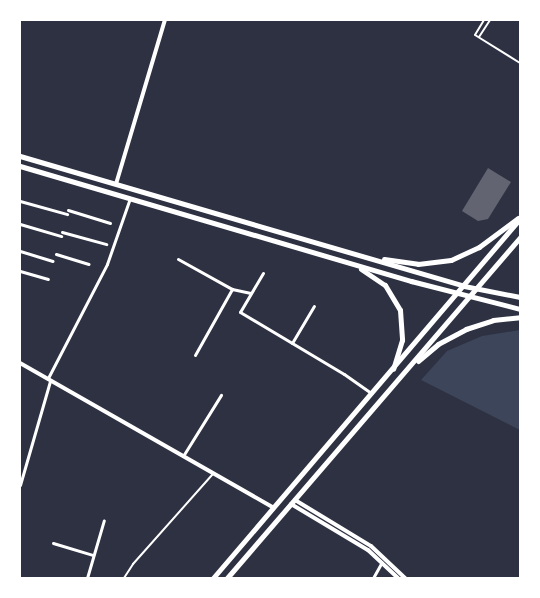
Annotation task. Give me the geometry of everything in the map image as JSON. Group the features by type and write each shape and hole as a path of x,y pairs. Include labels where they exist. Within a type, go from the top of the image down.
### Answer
{"main road":[{"path":"20,156 464,286 520,297"},
{"path":"20,166 457,294 520,309"},
{"path":"348,252 401,262 441,262 479,247 520,218"},
{"path":"213,578 392,372 520,218"},
{"path":"227,578 520,237"},
{"path":"350,263 385,285 400,310 402,335 392,372"},
{"path":"404,373 454,334 493,320 520,317"}],"street":[{"path":"116,184 165,20"},
{"path":"20,485 49,380 107,264 130,198"},
{"path":"20,201 110,223"},
{"path":"20,224 106,244"},
{"path":"20,251 53,261"},
{"path":"56,254 89,264"},
{"path":"178,260 232,289 251,293"},
{"path":"20,271 48,279"},
{"path":"263,273 240,312 372,394"},
{"path":"195,355 232,289"},
{"path":"292,343 314,306"},
{"path":"20,363 274,508"},
{"path":"182,456 221,395"},
{"path":"293,502 382,561 398,578"},
{"path":"293,502 371,546 405,578"},
{"path":"87,578 104,520"},
{"path":"53,543 94,555"},
{"path":"373,578 382,561"}],"lane":[{"path":"484,20 475,34 520,63"},
{"path":"479,37 490,20"},
{"path":"124,578 133,564 213,474"}],"shaded area":[{"path":"520,330 520,430 421,380 447,351 482,336"}],"building":[{"path":"488,168 511,182 488,219 478,221 462,211"}]}
